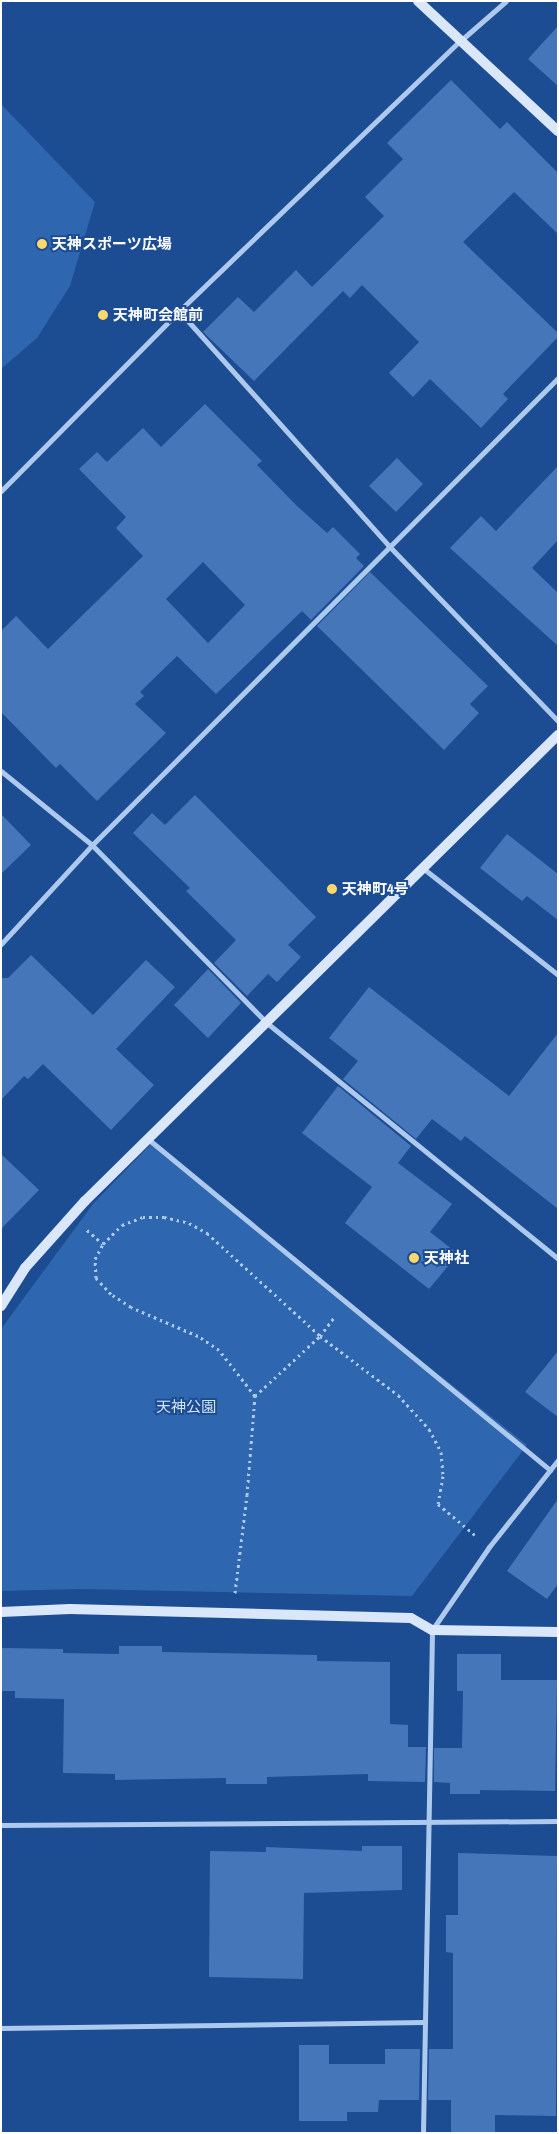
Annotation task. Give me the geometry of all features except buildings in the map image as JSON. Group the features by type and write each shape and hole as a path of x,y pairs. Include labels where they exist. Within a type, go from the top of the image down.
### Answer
{"street":[{"path":"418,1 459,42 558,131"},
{"path":"1,491 179,311 459,42 506,1"},
{"path":"179,311 388,545 558,721"},
{"path":"1,944 92,844 388,545 558,378"},
{"path":"1,1306 25,1268 85,1201 558,735"},
{"path":"1,771 92,844 267,1023 558,1259"},
{"path":"424,869 558,975"},
{"path":"148,1139 550,1470"},
{"path":"423,2133 427,1821 432,1630 489,1547 558,1460"},
{"path":"1,1612 70,1609 411,1618 432,1630 558,1632"},
{"path":"1,1825 558,1821"},
{"path":"1,2028 424,2022"}],"path":[{"path":"232,1613 247,1495 255,1396 219,1350 198,1336 131,1307 111,1294 96,1278 95,1259 103,1244 122,1225 143,1217 164,1217 188,1223 207,1233 320,1336 398,1395 429,1429 441,1452 443,1476 438,1504 489,1547"},
{"path":"255,1396 320,1336 346,1302"}],"green space":[{"name":"天神スポーツ広場","path":"1,104 95,202 70,286 37,338 1,369"},
{"name":"天神公園","path":"151,1144 527,1445 412,1596 80,1589 1,1591 1,1329 93,1204"}],"place":[{"name":"天神スポーツ広場","path":"42,244"},
{"name":"天神町会館前","path":"103,315"},
{"name":"天神町4号","path":"332,889"},
{"name":"天神社","path":"414,1258"}]}
